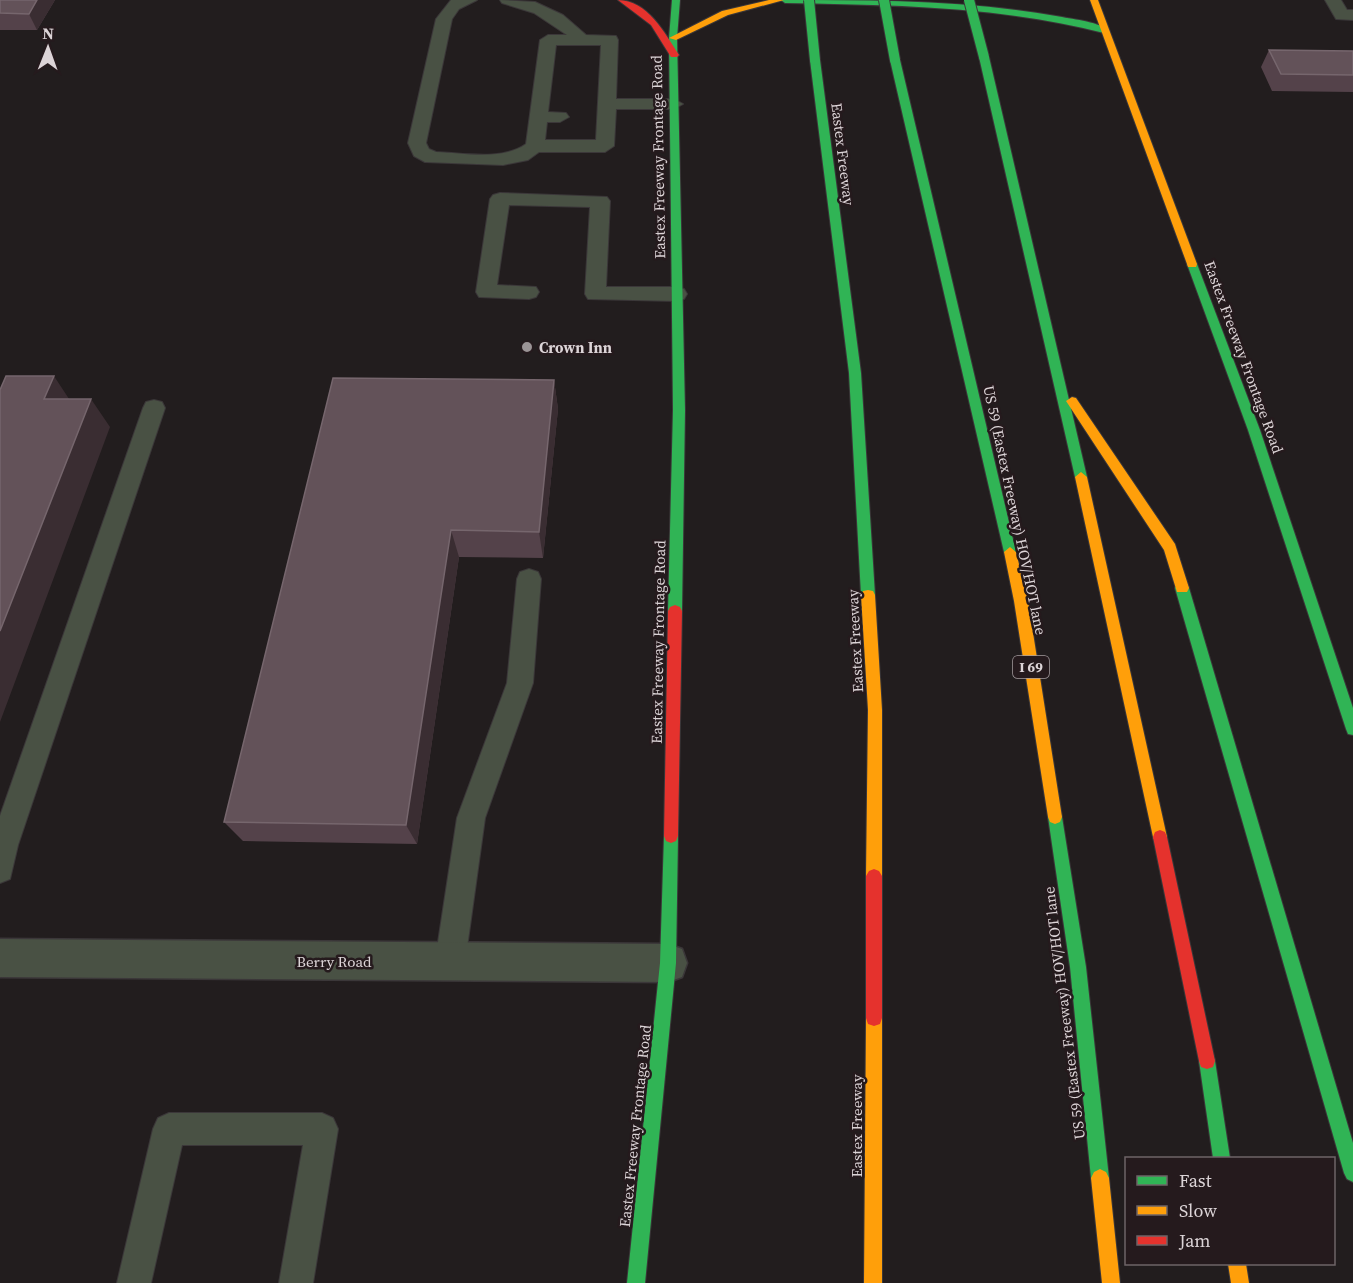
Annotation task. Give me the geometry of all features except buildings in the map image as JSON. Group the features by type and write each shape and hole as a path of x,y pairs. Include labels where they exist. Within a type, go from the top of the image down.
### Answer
{"main road":[{"path":"621,0 654,23 674,55"},
{"name":"Eastex Freeway Frontage Road","path":"636,1283 668,963 679,410 674,104 676,0"},
{"path":"674,38 713,15 744,5 780,0"},
{"path":"785,0 1005,6 1067,17 1104,30 1114,10"},
{"name":"Eastex Freeway","path":"809,0 855,373 875,710 873,1283"},
{"name":"US 59 (Eastex Freeway) HOV/HOT lane","path":"884,0 895,60 1021,601 1078,967 1111,1283"},
{"path":"969,0 1061,385 1202,1029 1222,1157"},
{"name":"Eastex Freeway Frontage Road","path":"1094,0 1254,430 1353,729"},
{"path":"1061,385 1170,548 1353,1173"},
{"path":"1238,1265 1240,1283"}],"street":[{"name":"Berry Road","path":"0,958 668,963"}],"lane":[{"path":"469,0 459,2 447,10 444,19 417,143 421,152 432,158 503,159 521,156 535,146 605,146 603,64 610,40 548,40 535,146"},
{"path":"508,0 543,9 565,23 581,40"},
{"path":"1332,0 1342,15 1353,15"},
{"path":"545,63 566,64"},
{"path":"542,90 562,90"},
{"path":"603,104 674,104"},
{"path":"538,117 560,117"},
{"path":"529,292 486,292 500,199 600,201 595,294"},
{"path":"572,293 677,294"},
{"path":"0,869 4,845 154,408"},
{"path":"450,962 471,818 520,683 529,579"},
{"path":"134,1283 169,1129 322,1129 296,1283"}],"traffic: fast":[{"path":"675,611 679,410 673,38 676,0"},
{"path":"785,0 987,8 1066,20 1104,30"},
{"path":"809,0 815,60"},
{"path":"884,0 895,60"},
{"path":"969,0 984,57"},
{"path":"984,57 1081,477"},
{"path":"815,60 855,373 868,595"},
{"path":"895,60 1010,552"},
{"path":"1192,264 1254,430 1353,729"},
{"path":"1182,588 1353,1173"},
{"path":"1055,817 1078,967 1100,1178"},
{"path":"636,1283 668,963 671,836"},
{"path":"1207,1061 1222,1157"}],"traffic: slow":[{"path":"673,38 725,13 780,0"},
{"path":"1094,0 1192,264"},
{"path":"1072,401 1170,548 1182,588"},
{"path":"1081,477 1160,837"},
{"path":"1010,552 1021,601 1055,817"},
{"path":"868,595 875,710 874,876"},
{"path":"873,1283 874,1018"},
{"path":"1100,1178 1111,1283"},
{"path":"1237,1265 1240,1283"}],"traffic: jam":[{"path":"622,0 654,23 674,55"},
{"path":"671,836 675,611"},
{"path":"1160,837 1207,1061"},
{"path":"874,876 874,1018"}],"place":[{"name":"Crown Inn","path":"527,347"}]}
